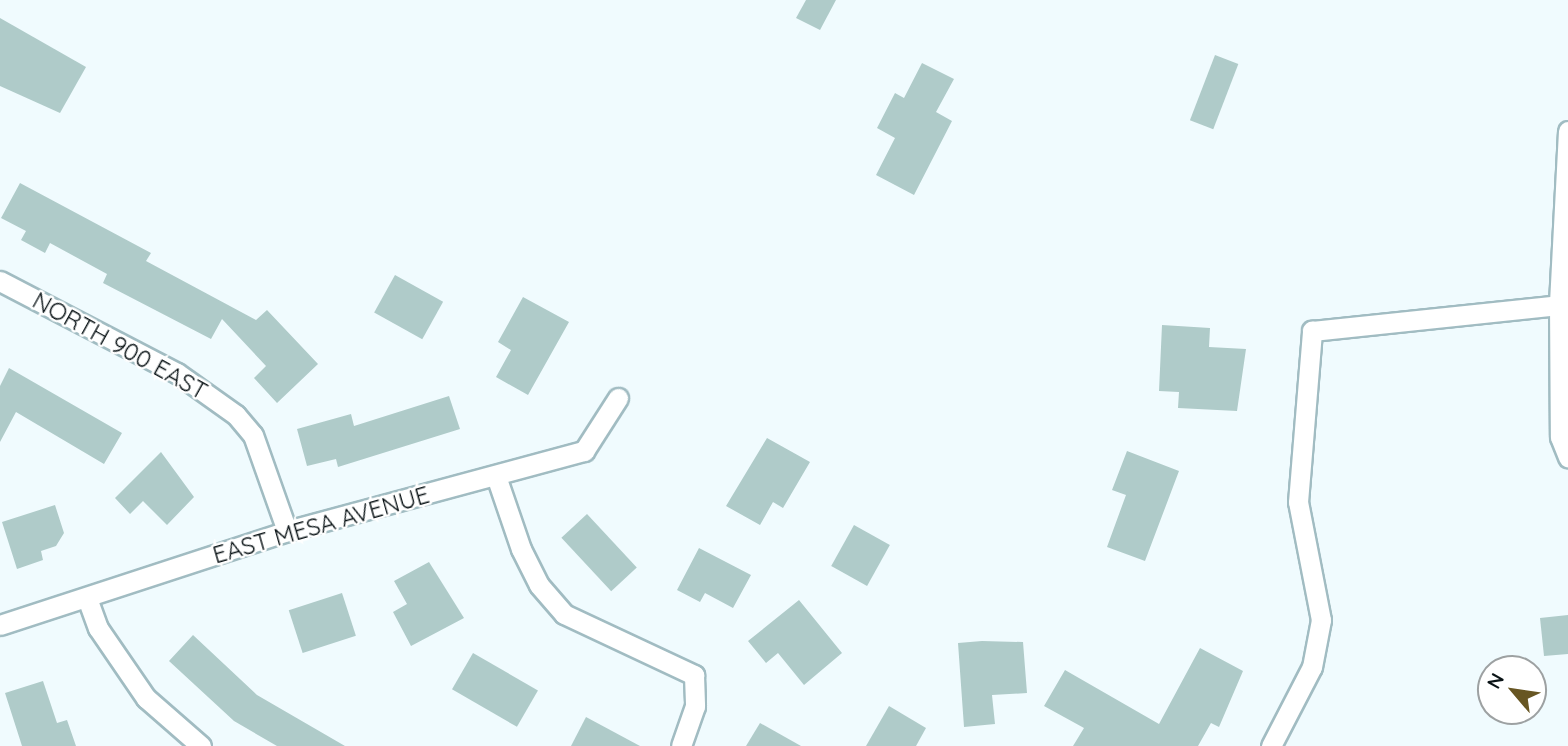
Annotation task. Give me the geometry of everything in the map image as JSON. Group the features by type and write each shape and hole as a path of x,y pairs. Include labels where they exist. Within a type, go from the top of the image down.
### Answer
{"street":[{"path":"1568,131 1559,305 1560,437 1568,457"},
{"name":"NORTH 900 EAST","path":"0,281 177,373 236,415 253,436 286,531"},
{"path":"1271,746 1312,667 1321,620 1298,502 1312,331 1559,305"},
{"name":"EAST MESA AVENUE","path":"0,625 286,531 584,451 618,398"},
{"path":"496,476 521,549 539,585 565,614 694,675 695,706 681,746"},
{"path":"87,598 98,628 146,698 201,746"}],"building":[{"path":"806,0 836,0 820,30 796,18"},
{"path":"0,18 86,67 60,113 0,86"},
{"path":"1215,55 1238,64 1213,129 1190,120"},
{"path":"922,63 954,79 936,112 952,121 914,195 876,175 895,138 877,128 895,93 904,98"},
{"path":"20,183 151,253 146,261 256,320 267,310 318,364 277,403 254,378 266,366 222,319 211,339 103,283 107,274 50,243 45,253 21,240 26,231 1,218"},
{"path":"395,275 443,302 422,339 374,313"},
{"path":"523,297 569,322 528,395 496,377 511,350 498,342"},
{"path":"1162,325 1210,328 1209,347 1246,349 1237,411 1178,408 1179,392 1159,391"},
{"path":"9,368 122,433 104,464 16,412 0,442 0,386"},
{"path":"449,396 460,429 338,467 336,459 307,466 297,429 351,414 354,426"},
{"path":"767,438 810,462 783,508 773,502 760,525 726,506"},
{"path":"1127,451 1179,471 1145,561 1107,547 1126,495 1112,490"},
{"path":"161,452 194,497 167,525 143,501 130,514 115,498"},
{"path":"55,505 64,533 56,546 41,551 43,560 17,569 2,522"},
{"path":"587,514 637,567 611,591 561,538"},
{"path":"854,525 890,545 867,586 831,566"},
{"path":"699,548 751,575 733,608 705,593 700,602 677,590"},
{"path":"429,562 464,618 411,646 393,612 407,604 394,581"},
{"path":"342,593 356,636 303,653 289,610"},
{"path":"799,600 842,653 804,685 778,653 766,663 748,641"},
{"path":"1568,615 1568,654 1544,655 1540,618"},
{"path":"193,635 257,695 345,746 277,746 234,721 169,661"},
{"path":"1023,642 1027,693 992,695 995,724 964,727 958,643"},
{"path":"1200,648 1243,671 1219,727 1211,723 1198,746 1073,746 1084,728 1044,706 1065,670 1159,724"},
{"path":"473,653 538,690 517,727 452,689"},
{"path":"43,681 57,723 67,720 76,746 22,746 5,693"},
{"path":"889,706 926,728 916,746 866,746"},
{"path":"586,717 640,746 571,746"},
{"path":"760,723 801,746 746,746"}]}
